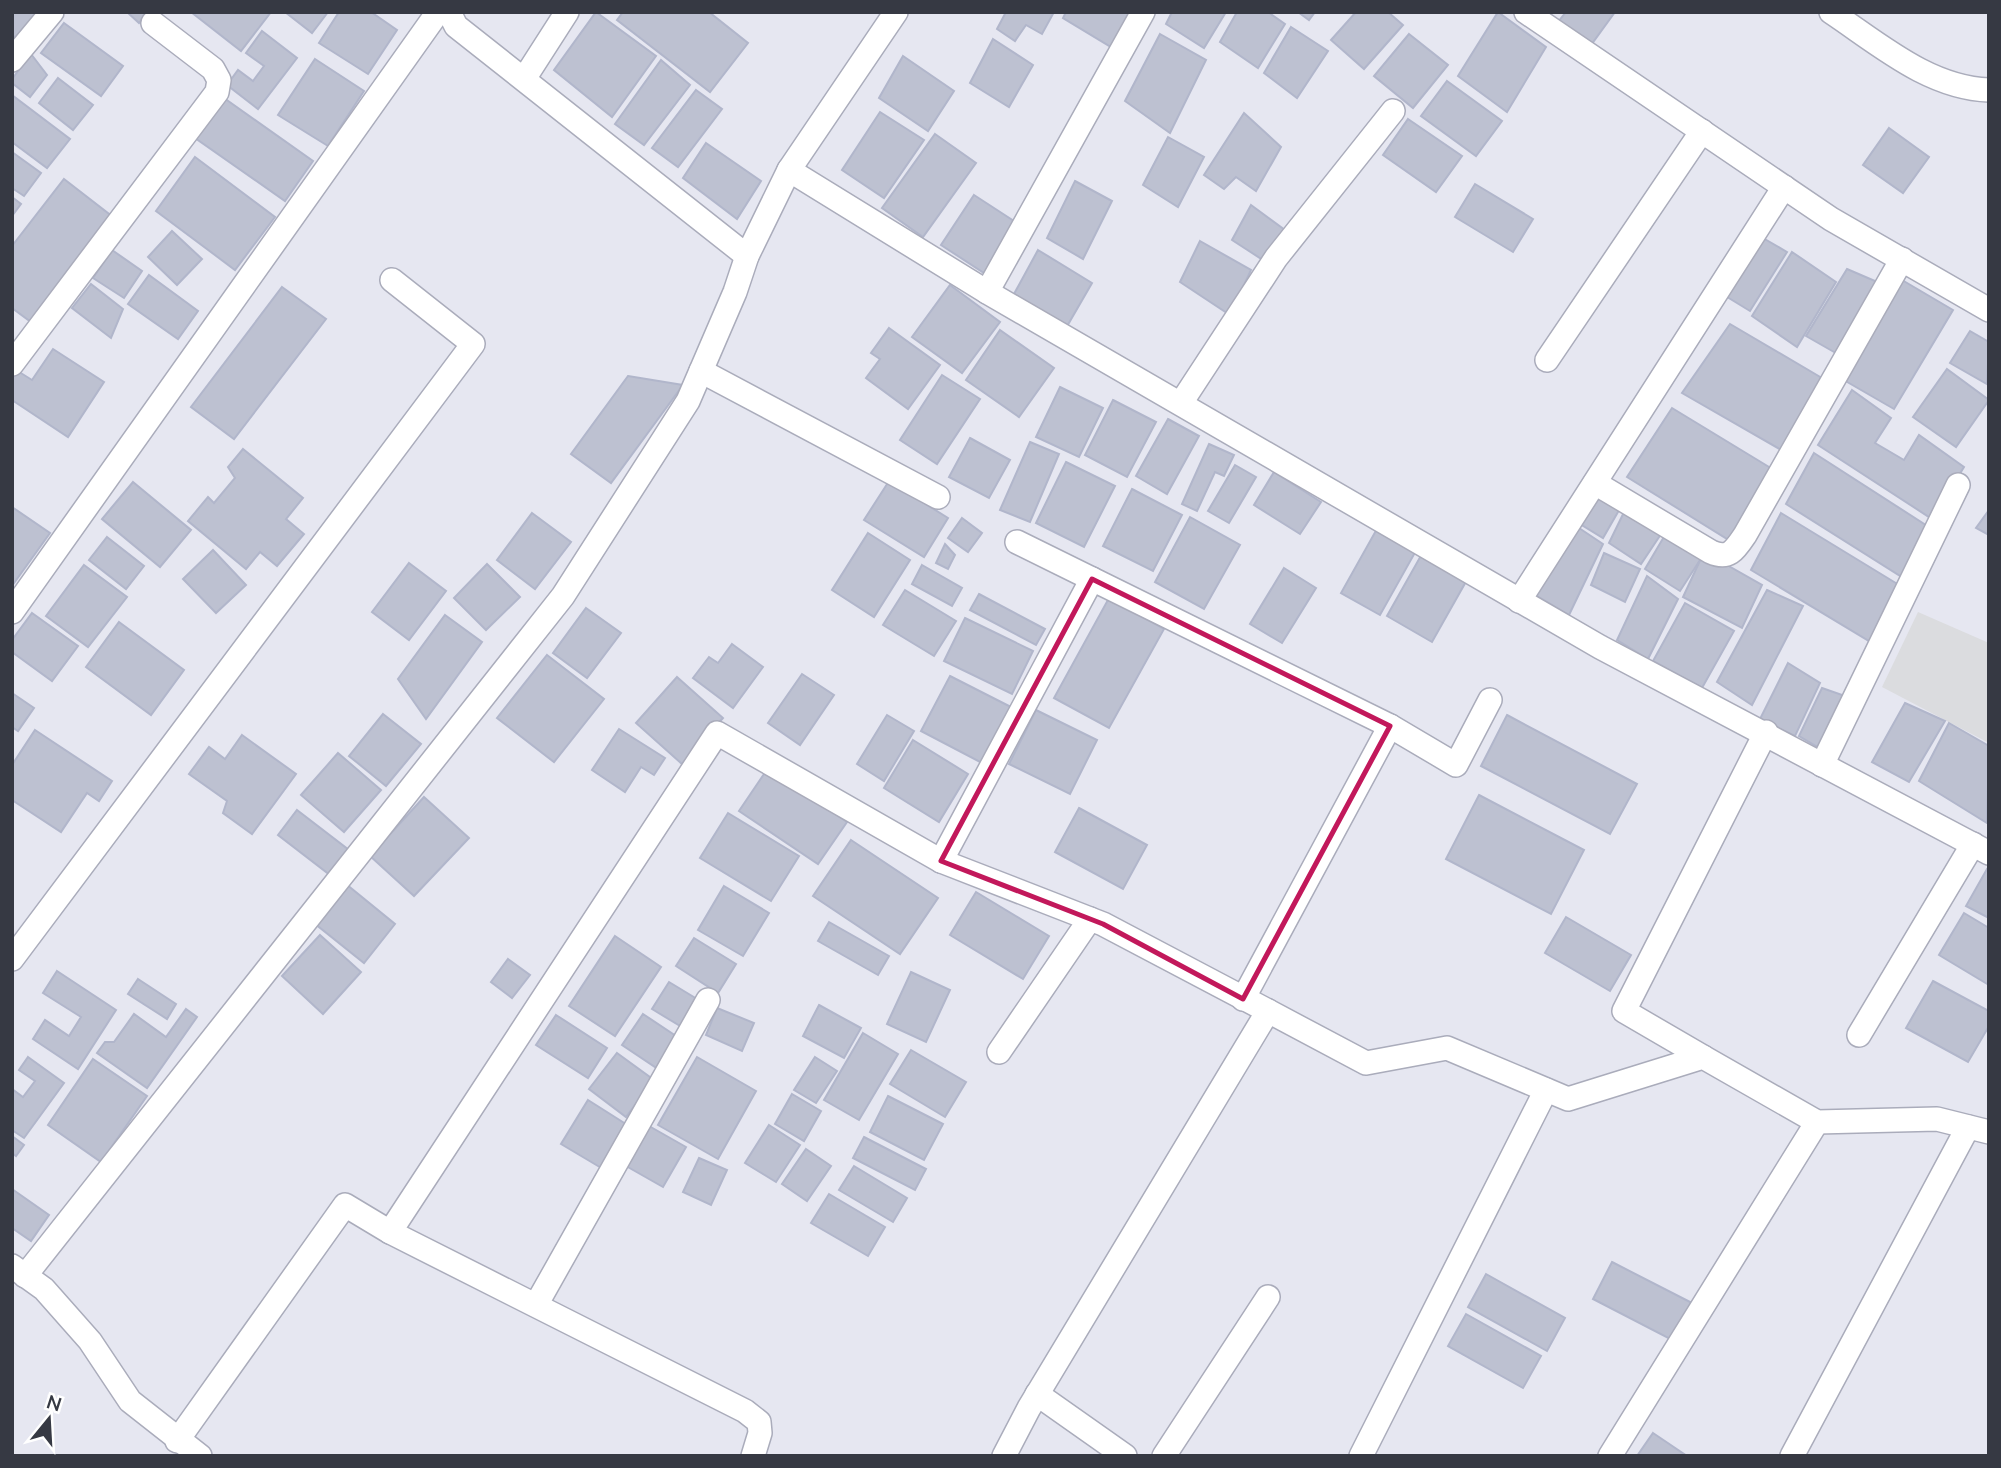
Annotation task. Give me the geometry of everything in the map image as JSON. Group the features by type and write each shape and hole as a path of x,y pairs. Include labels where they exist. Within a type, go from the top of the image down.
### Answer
{"street":[{"path":"12,60 52,12"},
{"path":"12,612 438,12"},
{"path":"449,12 456,26 747,256"},
{"path":"524,79 567,12"},
{"path":"200,1456 170,1442 130,1401 90,1341 44,1289 19,1271 562,596 688,401 736,292 747,256 789,170 896,12"},
{"path":"987,292 1143,12"},
{"path":"1526,12 1831,219 1989,310"},
{"path":"1831,12 1913,66 1948,84 1989,90"},
{"path":"12,364 217,92 219,80 213,69 153,23"},
{"path":"1181,403 1276,258 1393,111"},
{"path":"1547,360 1702,131"},
{"path":"789,170 987,292 1519,601 1600,647 1766,732 1822,765 1981,849 1860,1035"},
{"path":"1519,601 1784,187"},
{"path":"1595,482 1711,552 1720,556 1732,552 1745,535 1902,259"},
{"path":"12,959 473,344 393,280"},
{"path":"701,370 938,497"},
{"path":"1822,765 1958,485"},
{"path":"1017,542 1390,726 1456,765 1490,700"},
{"path":"941,861 1092,579"},
{"path":"1244,999 1390,726"},
{"path":"1766,732 1624,1011 1818,1122 1937,1119 1978,1130 1791,1456"},
{"path":"390,1233 717,733 941,861 1090,919 1366,1063 1447,1048 1568,1099 1703,1057"},
{"path":"999,1052 1090,919"},
{"path":"536,1305 708,1000"},
{"path":"1004,1456 1037,1394 1268,1011"},
{"path":"1361,1456 1546,1090"},
{"path":"1610,1456 1818,1122"},
{"path":"170,1442 345,1205 390,1233 745,1411 759,1422 760,1433 754,1456"},
{"path":"1164,1456 1268,1297"},
{"path":"1037,1394 1125,1456"}],"highlighted area":[{"path":"1092,579 1390,726 1243,999 1103,924 941,861"}],"shaded area":[{"path":"1918,612 1989,643 1989,743 1882,687"}],"building":[{"path":"12,12 41,12 21,41 12,35"},
{"path":"127,12 149,12 139,23"},
{"path":"191,12 271,12 241,51"},
{"path":"285,12 328,12 312,33"},
{"path":"339,12 371,12 397,30 368,74 319,43"},
{"path":"596,12 656,56 612,117 554,70"},
{"path":"623,12 709,12 748,43 710,92 617,20"},
{"path":"1006,12 1054,12 1042,34 1026,25 1015,41 997,29"},
{"path":"1066,12 1131,12 1111,47 1063,18"},
{"path":"1172,12 1226,12 1204,48 1166,24"},
{"path":"1237,12 1268,12 1285,24 1258,68 1220,42"},
{"path":"1298,12 1315,12 1309,20"},
{"path":"1356,12 1388,12 1403,25 1364,69 1331,40"},
{"path":"1498,12 1546,47 1507,112 1458,76"},
{"path":"1566,12 1615,12 1591,45 1558,22"},
{"path":"64,23 123,66 101,96 41,53"},
{"path":"1291,27 1328,51 1297,98 1264,73"},
{"path":"262,31 297,58 258,109 227,85 238,70 253,81 264,66 246,53"},
{"path":"1160,34 1206,60 1170,133 1125,101"},
{"path":"1409,34 1448,65 1413,108 1374,76"},
{"path":"993,39 1033,65 1009,107 970,83"},
{"path":"31,54 47,75 30,97 12,83 12,79"},
{"path":"903,56 954,91 928,131 879,98"},
{"path":"315,59 364,91 328,146 278,115"},
{"path":"661,60 690,85 644,145 615,124"},
{"path":"58,78 93,105 73,130 39,103"},
{"path":"1447,81 1502,121 1476,156 1421,116"},
{"path":"696,90 722,109 678,167 652,148"},
{"path":"12,95 70,139 47,168 12,142"},
{"path":"224,98 313,161 285,201 195,138"},
{"path":"880,112 924,140 884,198 842,170"},
{"path":"1244,113 1281,147 1256,191 1236,177 1224,189 1204,175"},
{"path":"1408,119 1462,156 1436,192 1383,155"},
{"path":"1889,128 1929,157 1903,193 1863,165"},
{"path":"935,134 976,163 923,237 882,208"},
{"path":"1168,137 1204,157 1178,207 1143,185"},
{"path":"706,143 761,181 737,219 683,178"},
{"path":"12,152 41,173 24,196 12,188"},
{"path":"195,157 275,217 235,270 156,211"},
{"path":"64,179 113,217 31,322 12,308 12,246"},
{"path":"1075,181 1112,201 1083,259 1047,238"},
{"path":"1475,184 1533,219 1513,252 1455,217"},
{"path":"974,195 1017,223 984,273 941,245"},
{"path":"12,197 21,204 12,216"},
{"path":"1251,205 1285,230 1266,262 1232,240"},
{"path":"172,231 202,259 177,285 148,257"},
{"path":"1756,234 1787,252 1750,311 1719,292"},
{"path":"1200,241 1251,270 1230,315 1180,282"},
{"path":"112,250 142,271 124,298 93,278"},
{"path":"1038,250 1092,283 1066,328 1014,294"},
{"path":"1792,252 1836,282 1797,347 1752,316"},
{"path":"1847,269 1882,284 1841,356 1806,336"},
{"path":"149,275 198,311 178,339 128,304"},
{"path":"1902,280 1953,310 1894,409 1842,379"},
{"path":"91,284 123,309 111,338 72,308"},
{"path":"950,285 1000,322 962,373 912,337"},
{"path":"282,287 326,319 234,439 191,407"},
{"path":"1730,324 1827,381 1783,451 1682,393"},
{"path":"889,328 940,365 908,409 866,378 880,359 871,353"},
{"path":"1000,330 1054,368 1019,417 966,380"},
{"path":"1970,331 1989,342 1987,384 1950,363"},
{"path":"53,349 104,382 68,437 12,400 12,376 16,370 32,380"},
{"path":"1947,369 1989,400 1956,447 1913,417"},
{"path":"942,375 980,399 937,464 900,440"},
{"path":"628,376 683,385 611,483 571,454"},
{"path":"1060,387 1103,408 1079,457 1036,437"},
{"path":"1852,390 1891,418 1875,443 1904,460 1919,435 1964,467 1932,519 1818,445"},
{"path":"1113,400 1156,422 1127,477 1085,455"},
{"path":"1672,408 1774,470 1732,542 1627,477"},
{"path":"1168,419 1199,436 1167,494 1136,476"},
{"path":"970,438 1010,460 989,498 949,477"},
{"path":"1030,442 1059,454 1030,522 1000,510"},
{"path":"1209,444 1234,455 1224,476 1215,472 1197,511 1182,504"},
{"path":"243,449 303,498 286,519 304,534 277,566 260,552 246,569 188,521 208,497 214,503 235,478 228,467"},
{"path":"1814,453 1932,529 1905,579 1786,504"},
{"path":"1066,462 1115,486 1084,547 1036,523"},
{"path":"1235,465 1256,477 1229,523 1208,511"},
{"path":"1274,472 1321,502 1300,534 1254,505"},
{"path":"889,481 948,518 924,557 864,520"},
{"path":"133,482 191,530 160,567 102,519"},
{"path":"1132,489 1182,515 1153,571 1103,546"},
{"path":"1594,489 1622,505 1603,538 1575,521"},
{"path":"12,507 50,533 12,586"},
{"path":"1626,508 1663,531 1641,564 1609,543"},
{"path":"1989,510 1989,535 1976,528"},
{"path":"532,513 571,542 535,589 497,560"},
{"path":"1781,513 1904,588 1874,644 1751,570"},
{"path":"1190,517 1240,545 1204,609 1155,582"},
{"path":"962,518 982,533 968,552 948,538"},
{"path":"1573,524 1603,544 1569,615 1532,593"},
{"path":"1378,527 1417,549 1380,615 1341,593"},
{"path":"868,533 910,560 874,617 832,590"},
{"path":"1665,535 1702,557 1680,591 1645,569"},
{"path":"107,537 144,566 126,589 89,560"},
{"path":"945,544 955,555 948,569 936,563"},
{"path":"213,550 246,585 216,613 183,579"},
{"path":"1423,552 1468,578 1432,642 1387,616"},
{"path":"1704,552 1762,585 1742,628 1683,597"},
{"path":"1604,553 1640,569 1625,602 1591,585"},
{"path":"409,563 446,591 409,640 372,612"},
{"path":"487,564 520,597 486,630 454,598"},
{"path":"84,565 127,597 88,647 46,616"},
{"path":"922,565 962,588 952,606 912,584"},
{"path":"1284,568 1316,588 1282,643 1250,624"},
{"path":"1647,576 1678,599 1648,659 1617,640"},
{"path":"905,590 956,621 934,656 883,625"},
{"path":"1767,590 1803,606 1752,705 1717,682"},
{"path":"979,594 1045,629 1036,645 970,610"},
{"path":"1109,598 1164,629 1109,728 1054,698"},
{"path":"1685,603 1734,631 1702,688 1653,661"},
{"path":"586,608 621,633 587,678 553,653"},
{"path":"32,613 78,646 52,681 12,652 12,640"},
{"path":"445,615 482,642 426,719 398,679"},
{"path":"965,618 1033,651 1012,694 944,661"},
{"path":"119,622 184,670 151,715 86,667"},
{"path":"732,644 763,667 733,708 693,678 709,657 718,663"},
{"path":"547,655 604,699 554,762 497,718"},
{"path":"1788,663 1820,683 1795,736 1760,719"},
{"path":"802,674 834,695 800,745 768,723"},
{"path":"950,676 1011,707 982,763 921,731"},
{"path":"677,677 723,718 682,764 636,723"},
{"path":"1822,688 1848,697 1821,749 1799,736"},
{"path":"12,693 34,708 18,731 12,727"},
{"path":"1905,703 1945,721 1909,782 1872,762"},
{"path":"1036,710 1097,740 1070,794 1009,764"},
{"path":"383,714 421,744 386,786 349,756"},
{"path":"887,715 914,731 884,781 857,764"},
{"path":"1507,715 1637,784 1610,834 1481,766"},
{"path":"1949,723 1989,746 1987,823 1919,781"},
{"path":"619,729 665,758 654,775 641,767 625,792 592,770"},
{"path":"35,730 112,781 99,801 87,793 61,832 12,800 12,765"},
{"path":"242,735 296,774 252,834 223,813 227,801 189,774 209,747 225,759"},
{"path":"913,740 968,774 939,822 884,788"},
{"path":"338,753 381,790 344,832 301,795"},
{"path":"768,768 847,822 818,864 739,811"},
{"path":"1479,795 1584,850 1551,914 1446,859"},
{"path":"424,797 469,838 414,896 370,856"},
{"path":"1079,808 1147,845 1123,889 1055,852"},
{"path":"297,810 349,850 330,875 278,835"},
{"path":"728,813 799,856 771,901 700,858"},
{"path":"851,840 938,898 900,954 813,896"},
{"path":"1987,869 1989,870 1989,918 1966,906"},
{"path":"346,884 395,924 364,963 314,923"},
{"path":"724,886 769,913 743,956 698,930"},
{"path":"976,892 1049,936 1023,979 950,935"},
{"path":"1964,913 1989,928 1989,985 1939,955"},
{"path":"1566,917 1631,955 1610,991 1545,953"},
{"path":"829,922 889,956 878,975 818,941"},
{"path":"320,935 361,972 323,1014 282,976"},
{"path":"615,936 661,967 615,1036 569,1006"},
{"path":"694,938 736,964 718,993 676,966"},
{"path":"508,959 530,975 512,998 491,982"},
{"path":"57,971 116,1010 78,1069 33,1039 45,1020 69,1036 81,1017 43,993"},
{"path":"911,972 950,990 926,1042 887,1024"},
{"path":"138,979 176,1004 167,1019 128,994"},
{"path":"1933,981 1989,1011 1989,1026 1968,1062 1906,1028"},
{"path":"669,982 702,1002 685,1029 652,1009"},
{"path":"819,1005 861,1028 844,1058 803,1036"},
{"path":"717,1008 754,1023 742,1051 706,1035"},
{"path":"186,1009 197,1017 147,1088 97,1053 105,1042 114,1042 134,1014 166,1037"},
{"path":"643,1014 679,1038 658,1069 622,1045"},
{"path":"556,1015 607,1048 588,1078 536,1045"},
{"path":"863,1033 898,1054 859,1120 824,1100"},
{"path":"911,1050 966,1082 945,1117 890,1084"},
{"path":"617,1053 654,1080 626,1117 589,1089"},
{"path":"28,1057 64,1083 24,1138 12,1130 12,1089 23,1097 35,1081 19,1070"},
{"path":"697,1057 756,1091 718,1159 658,1125"},
{"path":"815,1057 837,1071 816,1103 794,1090"},
{"path":"93,1059 147,1096 101,1162 48,1125"},
{"path":"792,1094 821,1111 804,1141 775,1124"},
{"path":"888,1096 943,1124 924,1160 870,1132"},
{"path":"588,1100 629,1126 603,1169 561,1144"},
{"path":"769,1125 800,1145 776,1182 745,1163"},
{"path":"649,1126 686,1147 663,1187 626,1166"},
{"path":"12,1136 24,1145 16,1156 12,1153"},
{"path":"864,1137 926,1169 915,1190 853,1158"},
{"path":"806,1149 831,1166 807,1201 782,1184"},
{"path":"699,1158 727,1170 711,1205 683,1192"},
{"path":"854,1166 907,1198 893,1222 839,1190"},
{"path":"12,1189 49,1215 31,1241 12,1228"},
{"path":"829,1194 885,1227 868,1256 811,1223"},
{"path":"1612,1262 1694,1304 1674,1341 1593,1299"},
{"path":"1486,1274 1565,1318 1547,1351 1468,1307"},
{"path":"1466,1314 1541,1356 1523,1388 1448,1346"},
{"path":"1653,1433 1687,1456 1637,1456"}]}
